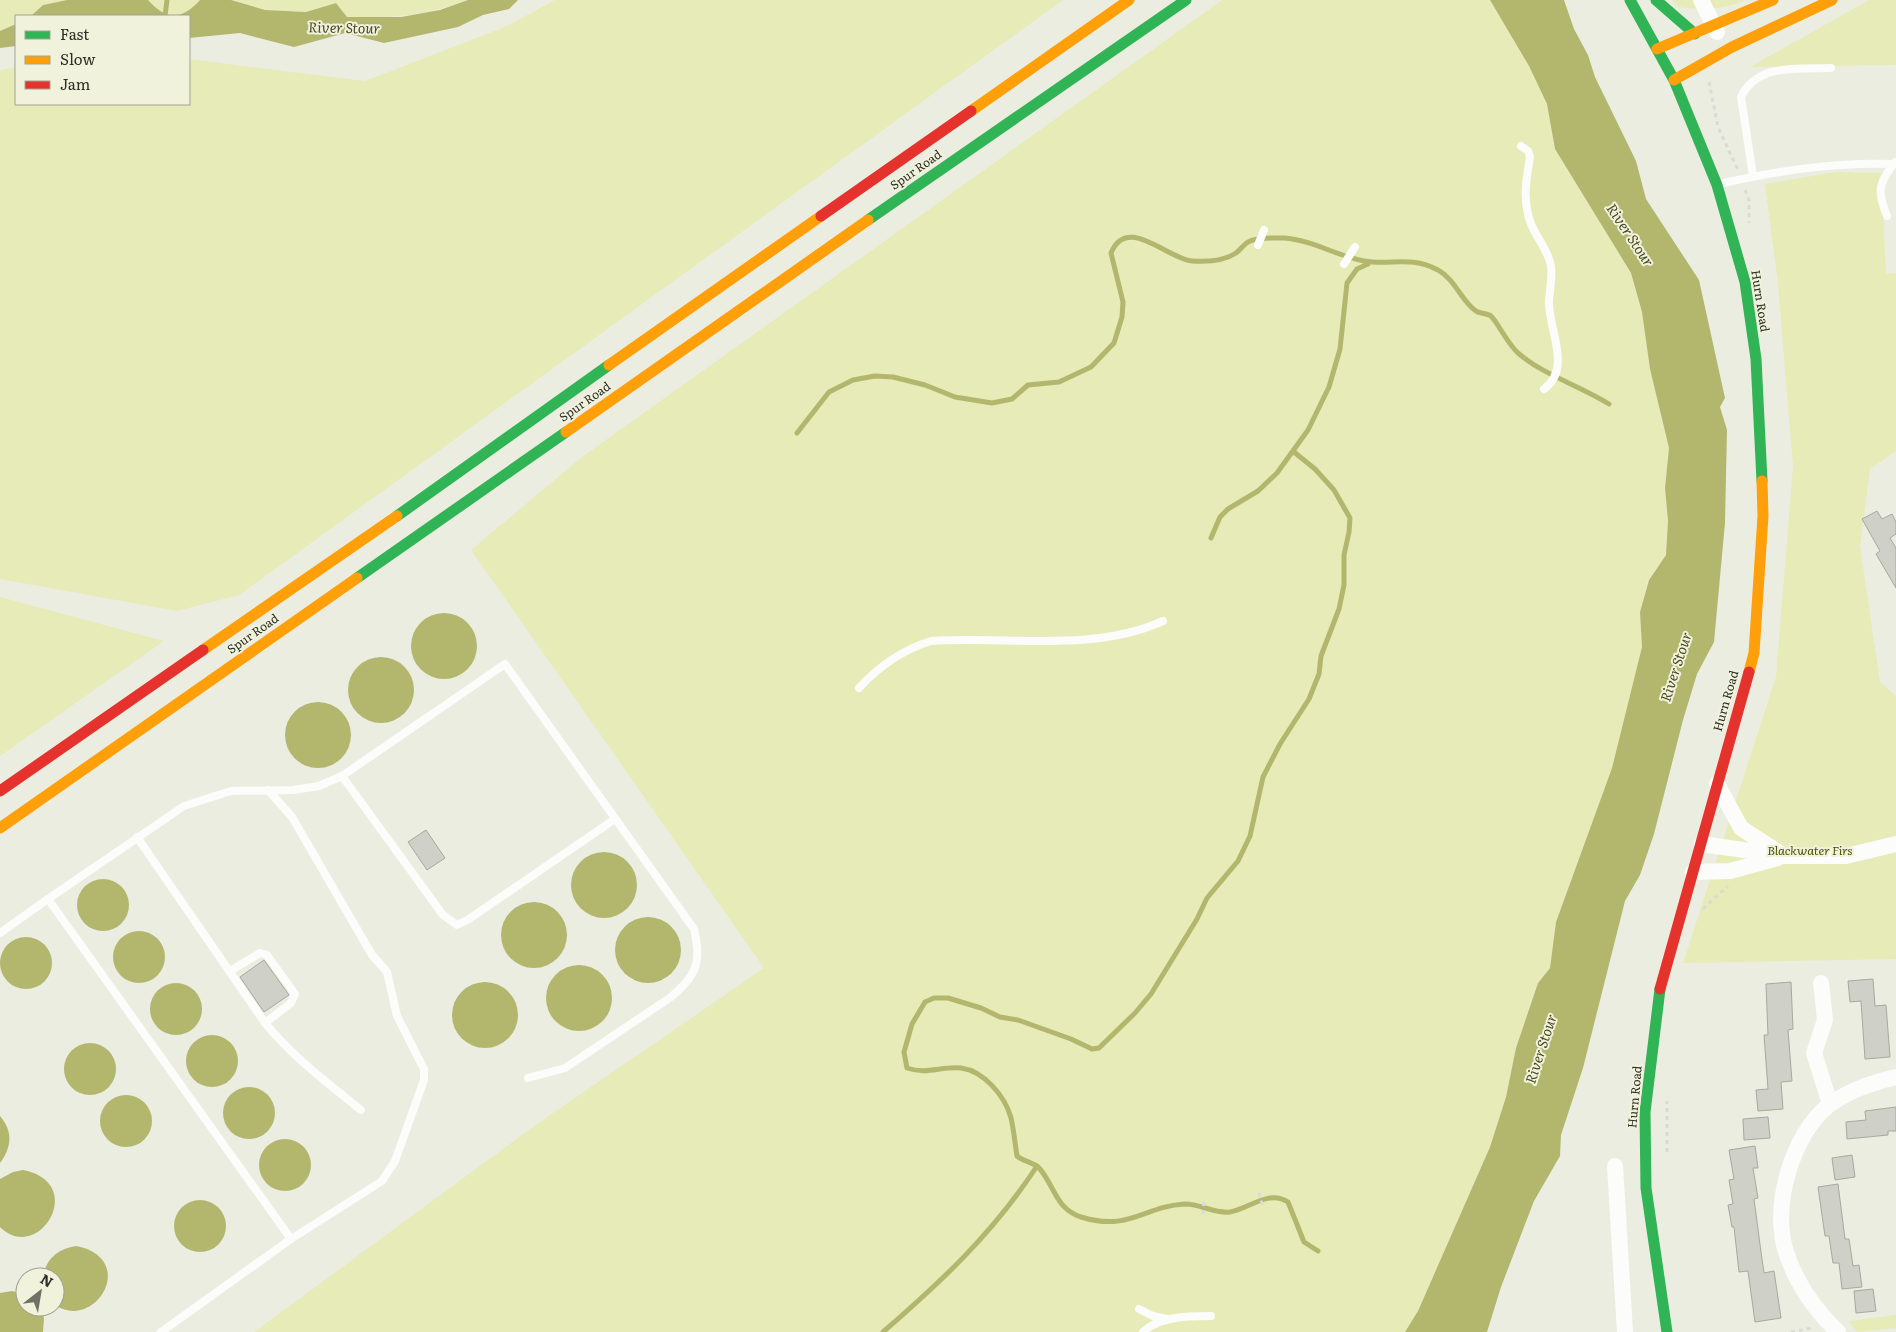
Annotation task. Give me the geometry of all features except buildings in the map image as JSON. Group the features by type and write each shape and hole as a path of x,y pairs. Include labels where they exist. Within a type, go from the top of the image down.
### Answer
{"main road":[{"name":"Spur Road","path":"0,791 504,442 636,346 1129,0"},
{"name":"Spur Road","path":"0,829 1026,109 1186,0"},
{"name":"Hurn Road","path":"1630,0 1674,80 1717,185 1745,282 1758,388 1764,516 1754,652 1659,994 1645,1112 1646,1188 1667,1332"},
{"path":"1656,0 1695,34"},
{"path":"1657,49 1773,0"},
{"path":"1674,80 1699,63 1726,49 1832,0"}],"street":[{"path":"1701,0 1726,49"},
{"path":"1717,784 1741,828 1785,856"},
{"path":"1702,844 1785,856 1846,856 1896,844"},
{"path":"1693,872 1730,871 1785,856"},
{"path":"1821,983 1825,1020 1814,1053 1830,1104"},
{"path":"1838,1332 1812,1302 1796,1277 1786,1252 1781,1221 1788,1171 1808,1129 1830,1104 1870,1084 1896,1077"},
{"path":"1615,1166 1624,1332"}],"lane":[{"path":"1753,176 1741,97 1745,90 1760,75 1782,70 1831,68"},
{"path":"1522,146 1528,150 1530,157 1525,196 1530,222 1551,263 1549,316 1558,352 1552,381 1544,389"},
{"path":"1717,185 1753,176 1842,163 1894,162"},
{"path":"1887,216 1880,199 1880,187 1882,179 1894,162"},
{"path":"1258,245 1264,230"},
{"path":"1344,264 1355,247"},
{"path":"859,688 881,666 904,651 931,641 1111,637 1148,628 1163,621"},
{"path":"0,933 184,806 231,791 319,786 342,776 505,664 694,929 699,950 695,969 688,984 671,997 564,1068 528,1078"},
{"path":"342,776 443,915 457,925 469,920 615,819"},
{"path":"161,1332 291,1239 382,1180 396,1161 424,1080 424,1068 397,1016 388,972 372,955 292,816 268,790"},
{"path":"137,837 265,1023 299,1061 361,1110"},
{"path":"48,899 291,1239"},
{"path":"230,971 260,953 267,954 295,994 291,1003 265,1023"},
{"path":"1139,1309 1153,1316 1169,1319"},
{"path":"1142,1332 1154,1324 1169,1319 1211,1316"}],"path":[{"path":"1702,910 1728,888 1730,871"},
{"path":"1667,1162 1668,1094"},
{"path":"1260,1193 1263,1207"},
{"path":"1203,1214 1204,1200"}],"green space":[{"path":"0,0 67,0 43,5 32,15 15,15 15,24 0,31"},
{"path":"148,0 200,0 186,12 174,15 161,11"},
{"path":"231,0 468,0 439,9 409,15 347,17 335,3 306,12 265,10"},
{"path":"555,0 1063,0 239,595 177,611 0,579 0,70 15,67 15,105 190,105 190,59 365,81 505,27"},
{"path":"1222,0 1490,0 1529,66 1547,104 1555,149 1631,273 1642,312 1650,369 1669,448 1665,488 1668,521 1666,555 1648,580 1640,612 1642,647 1612,768 1556,922 1550,968 1538,983 1516,1048 1506,1097 1490,1147 1418,1311 1405,1332 254,1332 537,1124 764,968 471,550 582,457"},
{"path":"1672,0 1746,0 1729,6 1695,9 1678,7"},
{"path":"1869,0 1896,0 1896,65 1750,67"},
{"name":"Blackwater Firs","path":"1836,172 1884,173 1882,188 1886,274 1896,273 1896,451 1870,469 1860,546 1880,682 1896,696 1896,959 1683,963 1776,677 1793,466 1778,284 1765,184"},
{"path":"0,597 164,641 0,756"},
{"path":"1896,1315 1896,1328 1857,1332 1849,1321"}],"water":[{"path":"67,0 148,0 161,11 174,15 32,15 43,5"},
{"name":"River Stour","path":"200,0 231,0 265,10 306,12 336,3 347,17 401,17 440,10 468,0 518,0 509,9 483,15 458,27 384,43 345,33 294,47 240,33 190,38 190,15 180,15"},
{"name":"River Stour","path":"1490,0 1564,0 1574,29 1588,55 1595,77 1636,161 1646,199 1699,280 1725,398 1720,407 1727,430 1725,523 1714,642 1697,674 1683,720 1654,834 1640,875 1625,901 1583,1068 1561,1135 1560,1156 1534,1201 1501,1287 1487,1332 1405,1332 1418,1311 1490,1147 1506,1097 1516,1048 1538,983 1550,968 1556,922 1612,768 1642,647 1640,612 1649,580 1666,555 1668,521 1665,488 1669,448 1650,369 1642,312 1631,273 1555,149 1547,104 1529,66"},
{"path":"15,24 15,46 0,48 0,31"},
{"path":"444,613 457,616 467,623 474,633 477,646 474,659 467,669 457,676 444,679 431,676 421,669 414,659 411,646 414,633 421,623 431,616"},
{"path":"381,657 394,660 404,667 411,677 414,690 411,703 404,713 394,720 381,723 368,720 358,713 351,703 348,690 351,677 358,667 368,660"},
{"path":"318,702 331,705 341,712 348,722 351,735 348,748 341,758 331,765 318,768 305,765 295,758 288,748 285,735 288,722 295,712 305,705"},
{"path":"604,852 617,855 627,862 634,872 637,885 634,898 627,908 617,915 604,918 591,915 581,908 574,898 571,885 574,872 581,862 591,855"},
{"path":"103,879 117,883 125,891 129,905 125,919 117,927 103,931 89,927 81,919 77,905 81,891 89,883"},
{"path":"534,902 547,905 557,912 564,922 567,935 564,948 557,958 547,965 534,968 521,965 511,958 504,948 501,935 504,922 511,912 521,905"},
{"path":"648,917 661,920 671,927 678,937 681,950 678,963 671,973 661,980 648,983 635,980 625,973 618,963 615,950 618,937 625,927 635,920"},
{"path":"139,931 153,935 161,943 165,957 161,971 153,979 139,983 125,979 117,971 113,957 117,943 125,935"},
{"path":"26,937 40,941 48,949 52,963 48,977 40,985 26,989 12,985 4,977 0,963 4,949 12,941"},
{"path":"579,965 592,968 602,975 609,985 612,998 609,1011 602,1021 592,1028 579,1031 566,1028 556,1021 549,1011 546,998 549,985 556,975 566,968"},
{"path":"485,982 498,985 508,992 515,1002 518,1015 515,1028 508,1038 498,1045 485,1048 472,1045 462,1038 455,1028 452,1015 455,1002 462,992 472,985"},
{"path":"176,983 190,987 198,995 202,1009 198,1023 190,1031 176,1035 162,1031 154,1023 150,1009 154,995 162,987"},
{"path":"212,1035 226,1039 234,1047 238,1061 234,1075 226,1083 212,1087 198,1083 190,1075 186,1061 190,1047 198,1039"},
{"path":"90,1043 104,1047 112,1055 116,1069 112,1083 104,1091 90,1095 76,1091 68,1083 64,1069 68,1055 76,1047"},
{"path":"249,1087 263,1091 271,1099 275,1113 271,1127 263,1135 249,1139 235,1135 227,1127 223,1113 227,1099 235,1091"},
{"path":"126,1095 140,1099 148,1107 152,1121 148,1135 140,1143 126,1147 112,1143 104,1135 100,1121 104,1107 112,1099"},
{"path":"0,1116 9,1133 9,1145 0,1163"},
{"path":"285,1139 299,1143 307,1151 311,1165 307,1179 299,1187 285,1191 271,1187 263,1179 259,1165 263,1151 271,1143"},
{"path":"23,1170 43,1178 53,1190 55,1204 51,1218 41,1229 29,1236 15,1236 0,1227 0,1179 13,1172"},
{"path":"200,1200 214,1204 222,1212 226,1226 222,1240 214,1248 200,1252 186,1248 178,1240 174,1226 178,1212 186,1204"},
{"path":"76,1246 95,1253 105,1264 108,1277 104,1290 96,1301 84,1309 70,1311 65,1309 65,1267 46,1267 50,1260 64,1249"},
{"path":"15,1292 15,1317 44,1317 43,1332 0,1332 0,1293"}],"waterway":[{"path":"165,15 167,0"},
{"path":"797,433 829,392 853,380 875,376 893,377 925,385 955,397 992,403 1012,399 1028,385 1059,382 1091,367 1114,343 1122,317 1123,302 1111,253 1118,242 1127,238 1137,238 1192,261 1226,258 1253,240 1284,238 1305,242 1364,261 1409,262 1428,266 1444,274 1476,311 1491,316 1514,349 1528,361 1609,404"},
{"path":"1211,538 1220,517 1228,509 1258,491 1277,473 1308,430 1329,387 1340,349 1347,283 1357,269 1368,264"},
{"path":"1294,452 1315,469 1334,490 1350,518 1344,555 1344,585 1339,609 1321,656 1319,674 1309,699 1280,744 1263,777 1250,836 1238,861 1207,898 1197,919 1151,994 1135,1013 1099,1048 1092,1049 1071,1039 1018,1020 1000,1017 981,1008 948,998 934,998 925,1002 912,1024 904,1052 907,1068 921,1071 961,1068 970,1070 985,1079 999,1093 1008,1110 1017,1156 1040,1169 1066,1209 1081,1217 1112,1222 1136,1217 1158,1209 1185,1204 1219,1212 1230,1212 1266,1199 1281,1199 1288,1202 1304,1242 1318,1251"},
{"path":"883,1332 966,1255 1003,1213 1037,1166"}],"traffic: fast":[{"path":"868,220 1186,0"},
{"path":"1630,0 1674,80 1717,185 1745,282 1756,359 1762,481"},
{"path":"1656,0 1695,34"},
{"path":"397,516 609,365"},
{"path":"357,578 566,432"},
{"path":"1660,989 1645,1112 1646,1188 1667,1332"}],"traffic: slow":[{"path":"971,111 1129,0"},
{"path":"1657,49 1773,0"},
{"path":"1674,80 1732,47 1832,0"},
{"path":"609,365 821,216"},
{"path":"566,432 868,220"},
{"path":"1749,672 1754,653 1763,516 1762,481"},
{"path":"203,650 397,516"},
{"path":"0,828 357,578"}],"traffic: jam":[{"path":"821,216 971,111"},
{"path":"0,791 203,650"},
{"path":"1660,989 1749,672"}]}
